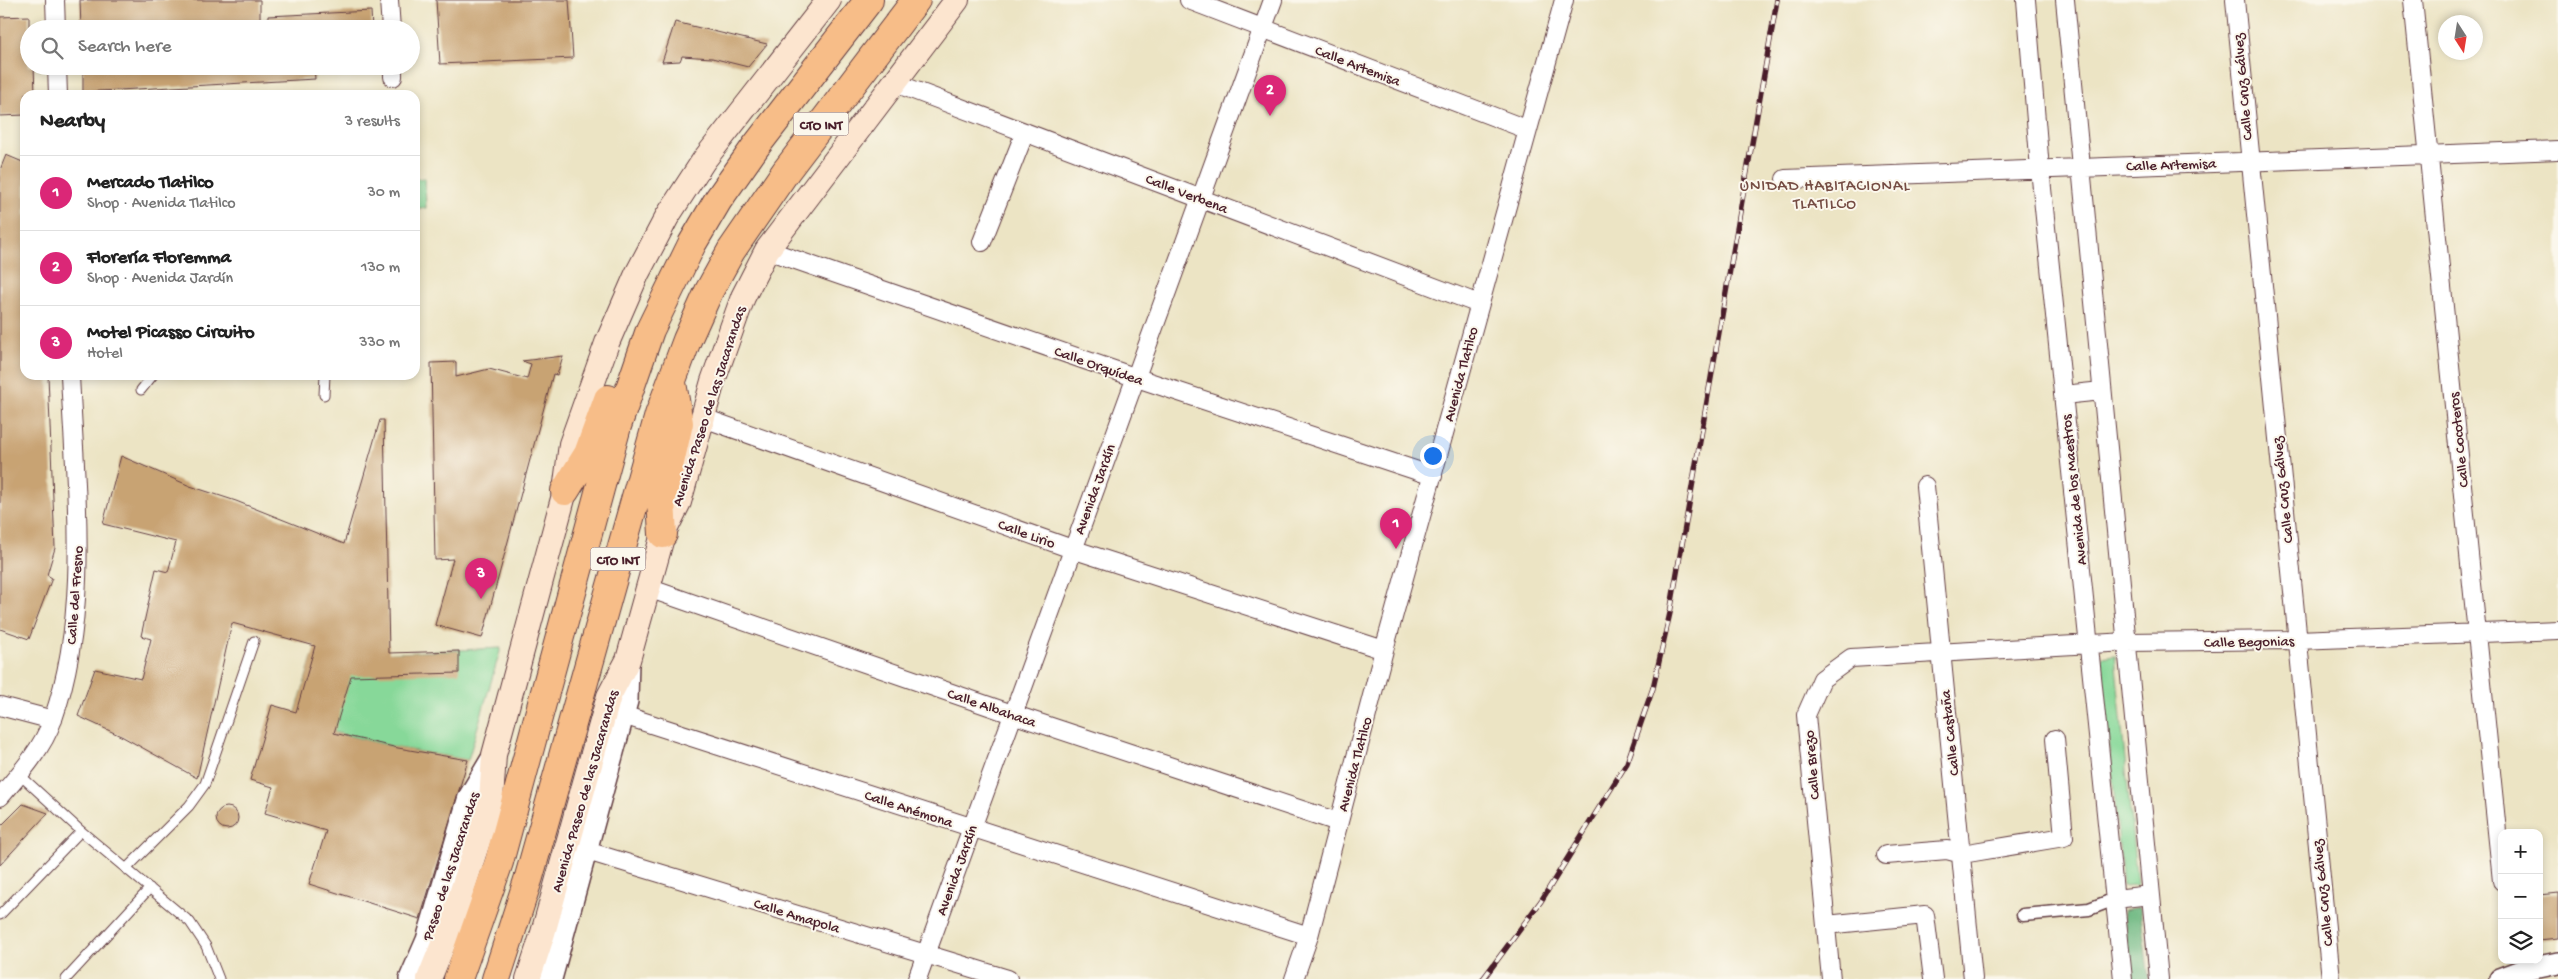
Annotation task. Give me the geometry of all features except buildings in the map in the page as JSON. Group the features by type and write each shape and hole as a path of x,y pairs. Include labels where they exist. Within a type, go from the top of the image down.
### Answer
{"highway":[{"name":"CTO INT","path":"458,979 500,862 634,370 650,330 692,244 718,200 756,146 869,0"},
{"name":"CTO INT","path":"496,979 529,877 671,377 709,292 732,251 786,171 916,0"},
{"path":"565,491 588,454 608,400 634,370"},
{"path":"663,534 660,501 678,422 671,377"}],"main road":[{"path":"429,979 452,922 490,801 494,755 565,491 572,444 601,359 637,274 667,217 704,160 829,0"},
{"name":"Avenida Paseo de las Jacarandas","path":"528,979 609,696 628,660 663,534 679,502 702,417 743,297 767,250 956,0"}],"street":[{"path":"55,0 56,20"},
{"path":"389,0 390,20"},
{"name":"Calle Artemisa","path":"1189,0 1526,129"},
{"name":"Avenida Jardín","path":"917,979 1272,0"},
{"name":"Avenida Tlatilco","path":"1294,979 1309,936 1384,650 1433,476 1526,129 1564,0"},
{"name":"Avenida de los Maestros","path":"2026,0 2062,395 2090,644 2124,979"},
{"path":"2065,0 2159,979"},
{"name":"Calle Cruz Gálvez","path":"2234,0 2331,979"},
{"name":"Calle Cocoteros","path":"2413,0 2501,874"},
{"path":"57,75 58,90"},
{"name":"Calle Verbena","path":"895,83 1479,304"},
{"path":"982,242 1025,132"},
{"name":"Calle Artemisa","path":"1785,178 2558,150"},
{"name":"Calle Orquídea","path":"767,250 1134,377 1433,476"},
{"name":"Calle del Fresno","path":"0,797 20,775 40,745 53,720 69,661 75,602 78,536 70,380"},
{"path":"2062,395 2102,392"},
{"name":"Calle Lirio","path":"702,417 1072,549 1384,650"},
{"name":"Calle Castaña","path":"1925,486 1940,653 1974,979"},
{"name":"Calle Albahaca","path":"648,588 1012,714 1338,822"},
{"name":"Calle Begonias","path":"1940,653 2127,642 2297,640 2558,630"},
{"name":"Calle Brezo","path":"1831,979 1806,715 1822,679 1851,658 1940,653"},
{"path":"550,979 627,701 628,660"},
{"path":"0,706 53,720"},
{"name":"Calle Anémona","path":"623,715 1309,936"},
{"path":"1886,855 1947,850 1962,854 2064,837 2055,739"},
{"name":"Paseo de las Jacarandas","path":"410,979 427,940 469,798 494,755"},
{"name":"Calle Amapola","path":"587,851 1008,979"},
{"path":"2023,915 2089,909 2115,899 2150,895"},
{"path":"1826,925 1924,915 1933,979"},
{"path":"2507,971 2558,963"}],"lane":[{"path":"141,390 149,380"},
{"path":"324,395 326,380"},
{"path":"126,869 189,806 205,784 254,641"},
{"path":"20,775 81,831 190,922 206,946 219,979"},
{"path":"0,915 81,831"},
{"path":"66,979 150,888"}],"green space":[{"path":"420,178 425,178 426,208 420,208"},
{"path":"501,648 468,760 398,748 293,722 312,657"},
{"path":"2115,655 2137,885 2123,886 2101,657"},
{"path":"2140,907 2149,979 2132,979 2123,910"}],"railway":[{"path":"1483,979 1541,901 1627,763 1653,688 1670,613 1777,0"}],"place":[{"name":"Florería Floremma","path":"1270,116"},
{"name":"Mercado Tlatilco","path":"1396,549"},
{"name":"Motel Picasso Circuito","path":"481,599"}],"district":[{"name":"UNIDAD HABITACIONAL TLATILCO","path":"1825,193"}]}
